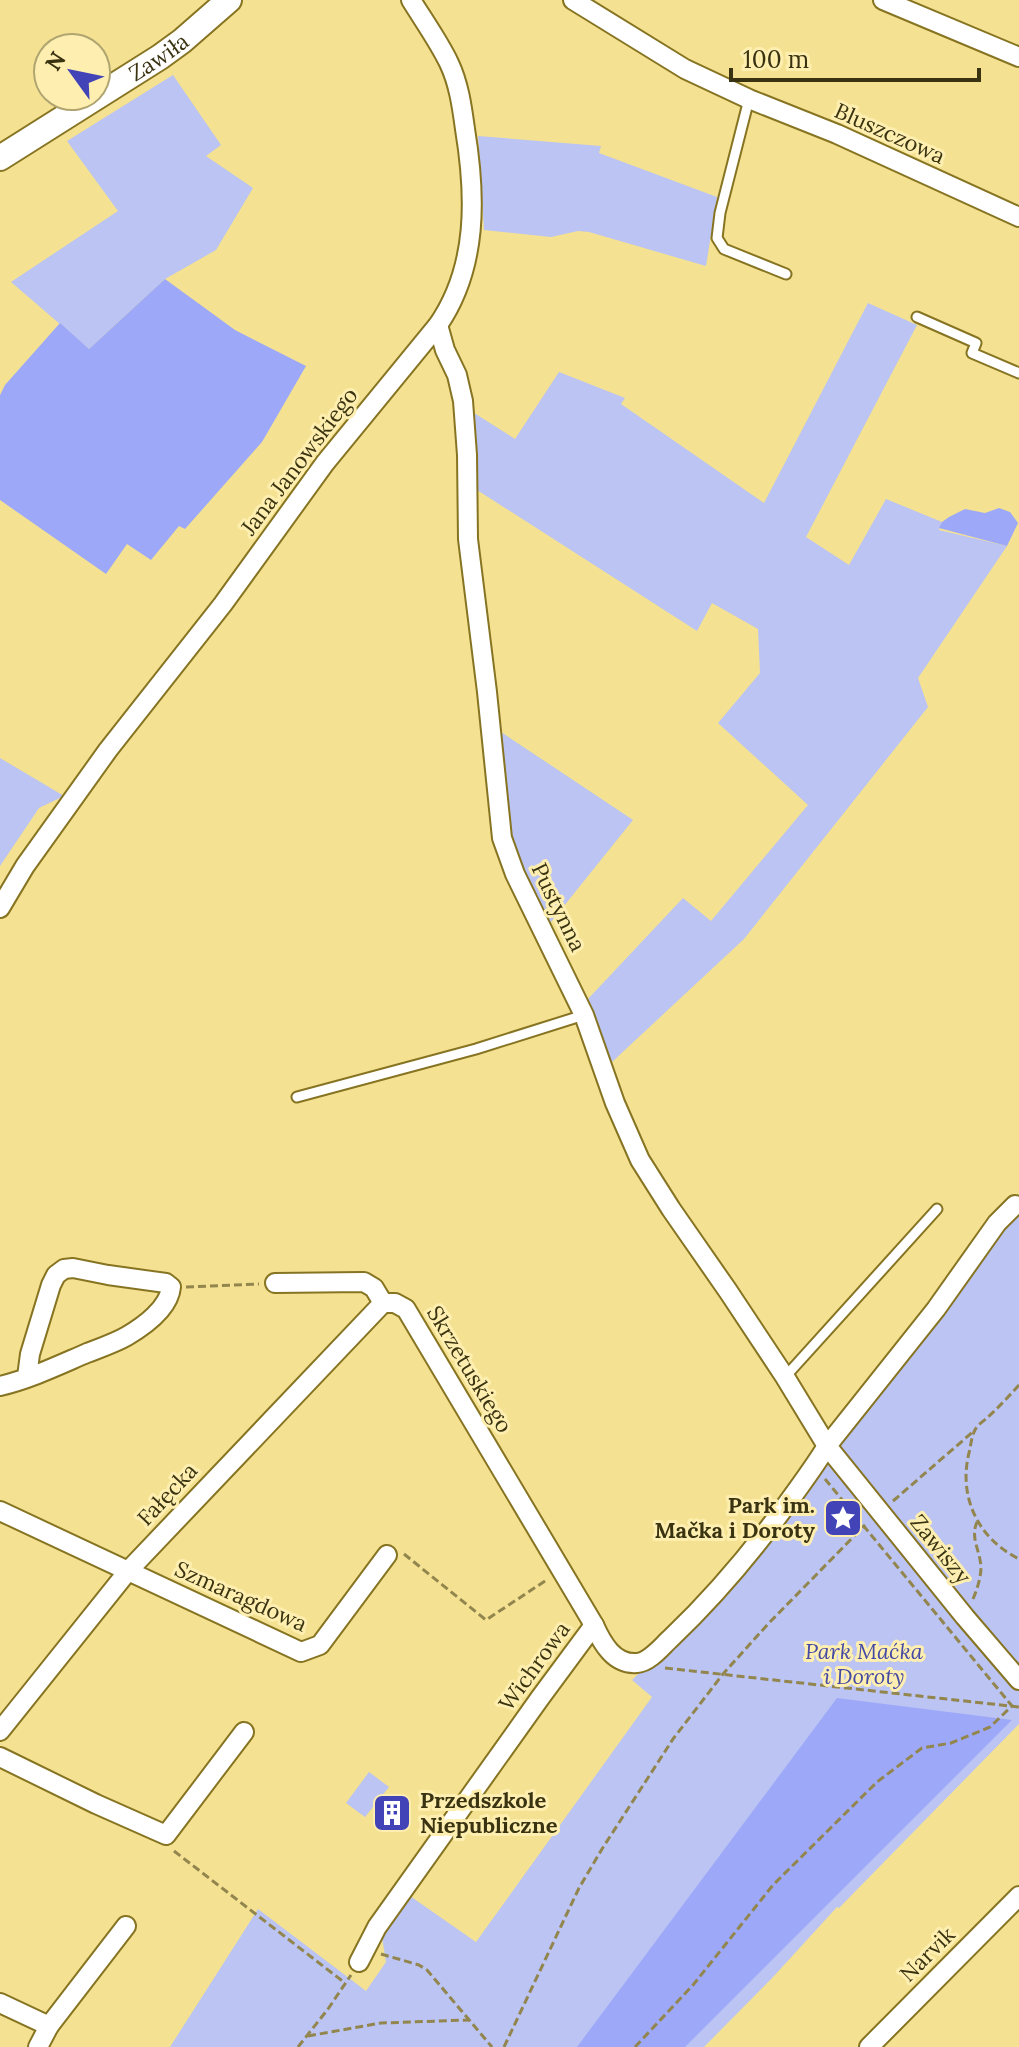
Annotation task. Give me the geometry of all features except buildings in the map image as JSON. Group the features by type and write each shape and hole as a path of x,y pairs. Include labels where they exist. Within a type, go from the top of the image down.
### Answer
{"street":[{"name":"Zawiła","path":"0,158 160,57 229,0"},
{"name":"Jana Janowskiego","path":"0,908 25,866 108,750 223,604 325,463 449,310 469,252 470,170 460,95 450,64 411,0"},
{"name":"Bluszczowa","path":"573,0 685,69 1019,217"},
{"path":"883,0 1019,57"},
{"name":"Pustynna","path":"438,325 457,375 463,401 468,539 502,838 515,874 584,1015 620,1117 640,1160 785,1377 827,1446"},
{"path":"639,1663 652,1657 748,1557 815,1467 827,1446 936,1309 997,1223 1015,1205"},
{"path":"0,1386 27,1377 50,1369 124,1337 143,1325 165,1304 171,1295 171,1287 166,1283 64,1269 56,1275 51,1285 30,1354 27,1377"},
{"name":"Skrzetuskiego","path":"275,1283 364,1282 374,1288 383,1303 395,1303 408,1312 594,1625"},
{"name":"Fałęcka","path":"0,1731 128,1571 383,1303"},
{"name":"Zawiszy","path":"827,1446 1019,1680"},
{"name":"Szmaragdowa","path":"0,1511 301,1652 320,1645 387,1555"},
{"name":"Wichrowa","path":"594,1625 612,1654 623,1661 639,1663"},
{"name":"Wichrowa","path":"363,1955 377,1927 594,1625"},
{"path":"0,1757 166,1835 244,1732"},
{"name":"Narvik","path":"869,2047 1019,1896"},
{"path":"38,2047 49,2026 126,1926"},
{"path":"0,2003 49,2026"}],"lane":[{"path":"749,99 720,213 717,238 724,249 786,274"},
{"path":"917,317 976,343 972,353 1019,373"},
{"path":"297,1097 476,1049 584,1015"},
{"path":"785,1377 937,1209"}],"path":[{"path":"171,1287 275,1283"},
{"path":"885,1508 975,1430 1019,1386"},
{"path":"975,1430 965,1477 968,1498 977,1522 989,1538 1019,1559"},
{"path":"815,1467 1012,1706"},
{"path":"504,2047 579,1888 673,1739 723,1674 768,1624 874,1517"},
{"path":"965,1617 977,1591 981,1566 973,1531 977,1522"},
{"path":"387,1555 394,1546 486,1620 561,1570"},
{"path":"639,1663 1019,1707"},
{"path":"635,2047 693,1985 773,1885 877,1782 922,1748 951,1743 990,1727 1012,1706"},
{"path":"166,1835 167,1846 345,1983"},
{"path":"298,2047 363,1955 423,1967 492,2047"},
{"path":"308,2036 381,2023 469,2020"}],"green space":[{"path":"173,75 221,145 206,156 253,188 216,250 165,279 89,349 11,282 118,211 67,141"},
{"path":"478,136 601,146 599,153 717,197 706,266 589,232 578,231 551,237 484,230"},
{"path":"868,303 917,325 806,537 849,565 886,499 942,522 939,530 1007,546 918,678 928,707 744,939 612,1062 587,1000 683,898 711,921 808,805 718,723 760,673 758,629 712,603 697,631 477,490 471,411 515,439 559,372 625,398 621,404 764,503"},
{"path":"498,730 633,820 547,927 526,882 508,830"},
{"path":"0,758 64,796 39,808 0,866"},
{"name":"Park Maćka i Doroty","path":"1019,1206 1019,1724 837,1907 704,2047 170,2047 258,1909 366,1991 386,1962 381,1931 391,1923 410,1896 476,1942 652,1697 632,1680 726,1590"},
{"path":"369,1772 389,1787 365,1817 346,1803"}],"shaded area":[{"path":"165,279 235,330 306,366 262,442 185,529 179,526 151,560 127,544 106,574 0,500 0,395 5,385 60,323 89,349"},
{"path":"999,508 1010,512 1018,523 1007,546 939,528 942,522 965,509 985,513"},
{"path":"837,1698 1012,1720 685,2047 577,2047"}],"place":[{"name":"Park im. Mačka i Doroty","path":"843,1518"},
{"name":"Przedszkole Niepubliczne","path":"392,1813"}]}
